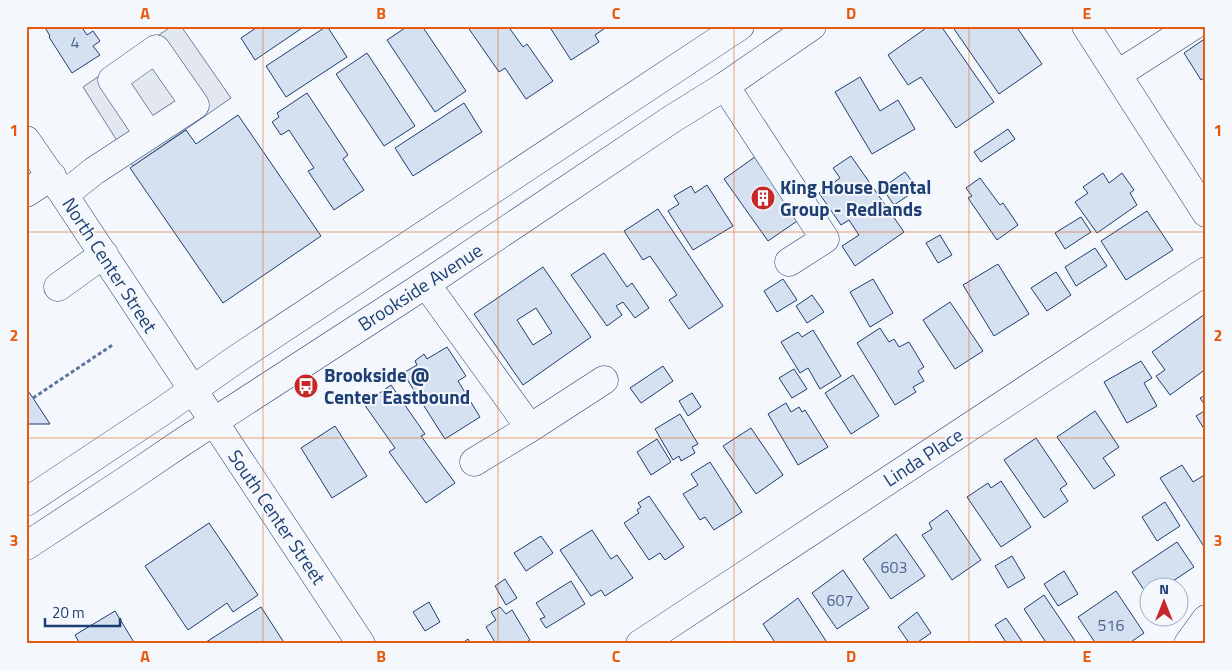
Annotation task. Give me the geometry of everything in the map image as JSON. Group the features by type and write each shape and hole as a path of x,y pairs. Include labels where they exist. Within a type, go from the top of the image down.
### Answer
{"main road":[{"path":"26,502 238,358 740,26"},
{"name":"Brookside Avenue","path":"26,546 426,284 672,119 725,86 812,26"},
{"path":"1086,26 1206,213"},
{"path":"1118,74 1193,26"},
{"path":"725,86 825,239 789,262"},
{"path":"26,193 58,186 94,171 148,135"},
{"name":"North Center Street","path":"26,140 104,254 193,390"},
{"path":"58,287 104,254"},
{"name":"Linda Place","path":"640,644 1206,271"},
{"path":"426,284 530,428"},
{"path":"474,462 604,380"},
{"name":"South Center Street","path":"193,390 361,644"},
{"path":"1188,644 1206,619"}],"path":[{"path":"33,398 114,344"}],"shaded area":[{"path":"172,26 181,26 231,98 133,166 83,87"}],"building":[{"path":"44,26 81,26 87,35 93,31 100,41 93,46 100,55 72,73"},
{"path":"259,26 305,26 255,60 241,38"},
{"path":"327,26 347,57 286,97 266,66"},
{"path":"408,26 422,26 466,91 435,112 387,40"},
{"path":"467,26 508,26 523,47 527,44 553,81 526,99 505,68 499,72"},
{"path":"549,26 608,26 595,35 599,42 571,60"},
{"path":"929,26 941,26 994,102 956,128 921,77 908,85 888,55"},
{"path":"952,26 1016,26 1042,64 999,94"},
{"path":"1206,38 1206,77 1201,80 1184,53"},
{"path":"367,53 415,126 384,146 336,74"},
{"path":"860,77 880,111 898,100 915,129 872,154 835,92"},
{"path":"307,93 348,155 343,159 364,190 334,210 308,171 314,168 289,130 281,135 272,122 279,117 277,113"},
{"path":"464,103 482,132 413,176 395,148"},
{"path":"238,115 321,236 223,303 130,168 186,130 196,144"},
{"path":"1008,129 1015,139 981,162 974,152"},
{"name":"King House Dental Group - Redlands","path":"759,154 803,217 768,241 724,179"},
{"path":"851,156 904,232 855,266 842,246 859,235 849,220 841,225 819,193 840,178 833,168"},
{"path":"905,172 918,189 894,205 882,188"},
{"path":"1103,173 1109,183 1122,173 1134,190 1130,193 1137,205 1097,233 1075,202 1088,193 1083,187"},
{"path":"980,178 1000,205 1003,203 1018,225 997,240 968,198 972,196 966,188"},
{"path":"707,185 733,226 693,250 668,211 679,204 674,196 691,186 695,193"},
{"path":"658,209 723,306 689,329 669,300 677,295 650,256 643,260 624,231"},
{"path":"1147,211 1173,250 1126,280 1101,241"},
{"path":"1081,217 1091,232 1065,249 1055,233"},
{"path":"940,235 952,255 938,263 926,243"},
{"path":"1095,248 1107,266 1076,286 1065,267"},
{"path":"604,253 627,287 632,283 649,308 635,318 623,302 616,306 622,315 607,326 571,275"},
{"path":"998,264 1029,314 994,336 963,285"},
{"path":"543,267 591,337 523,385 474,314","holes":["536,308 552,333 533,345 517,320"]},
{"path":"1056,272 1071,295 1047,311 1031,288"},
{"path":"783,279 797,300 777,312 764,291"},
{"path":"873,279 893,313 870,327 850,292"},
{"path":"812,295 824,312 807,323 796,306"},
{"path":"950,302 983,351 955,369 923,320"},
{"path":"1205,314 1206,369 1170,395 1156,376 1165,370 1152,352"},
{"path":"880,328 889,342 894,339 899,347 909,342 924,367 918,371 924,381 913,387 916,392 895,405 857,343"},
{"path":"813,330 841,376 820,389 808,368 800,373 781,342 798,332 802,337"},
{"path":"447,347 466,376 458,381 480,417 445,439 403,373 417,365 415,361 424,354 427,359"},
{"path":"1141,361 1152,378 1144,383 1157,406 1127,423 1104,382"},
{"path":"663,366 673,381 641,403 630,388"},
{"path":"794,369 807,389 792,398 779,378"},
{"path":"853,375 879,416 851,434 825,393"},
{"path":"391,385 425,434 421,436 455,483 426,503 389,452 395,448 364,404"},
{"path":"26,388 33,398 50,424 26,424"},
{"path":"692,393 701,407 688,416 679,401"},
{"path":"1206,395 1206,407 1200,398"},
{"path":"786,403 791,412 799,407 802,412 805,410 828,447 798,465 768,414"},
{"path":"1206,410 1206,432 1196,416"},
{"path":"1095,411 1119,447 1103,458 1115,475 1094,489 1057,437"},
{"path":"680,414 698,444 692,447 695,453 681,461 679,456 673,460 655,429"},
{"path":"335,426 367,476 332,498 301,448"},
{"path":"751,428 783,475 756,494 723,446"},
{"path":"1036,438 1067,484 1060,489 1068,501 1044,518 1004,460"},
{"path":"657,439 671,462 651,475 637,452"},
{"path":"710,462 742,512 714,530 705,517 700,520 683,494 698,485 691,474"},
{"path":"1182,465 1193,482 1206,474 1205,548 1160,478"},
{"path":"1001,481 1031,527 1001,547 967,497 988,483 991,488"},
{"path":"649,496 684,547 665,560 660,553 649,560 624,523 639,513 637,510 641,507 638,503"},
{"path":"1165,502 1180,526 1157,541 1142,517"},
{"path":"947,510 981,560 952,580 922,535 932,529 929,523"},
{"path":"209,523 258,595 233,612 227,603 188,630 145,566"},
{"path":"592,530 611,559 617,555 633,578 605,596 601,590 591,596 560,550"},
{"path":"896,534 925,576 891,599 863,559"},
{"path":"541,536 553,553 526,571 514,553"},
{"path":"1177,542 1194,567 1178,578 1140,578 1140,584 1132,572"},
{"path":"1012,556 1025,578 1008,588 995,566"},
{"path":"843,570 869,608 837,629 812,593"},
{"path":"1064,571 1078,594 1058,606 1044,584"},
{"path":"505,579 517,598 506,605 495,586"},
{"path":"571,581 585,604 546,628 540,619 545,617 536,603"},
{"path":"1116,591 1144,633 1128,644 1096,644 1078,617"},
{"path":"1044,595 1077,644 1047,644 1024,609"},
{"path":"798,598 828,644 776,644 763,624"},
{"path":"429,602 440,622 425,631 413,612"},
{"path":"261,607 285,644 203,644"},
{"path":"500,607 506,614 512,610 530,640 524,644 496,644 486,627 496,620 491,612"},
{"path":"115,611 135,644 80,644 75,635"},
{"path":"917,612 931,633 915,644 910,644 898,627"},
{"path":"1006,618 1023,644 1007,644 995,625"},
{"path":"468,639 471,644 461,644"}],"place":[{"name":"King House Dental Group - Redlands","path":"763,198"},
{"name":"Brookside @ Center Eastbound","path":"306,386"}]}
